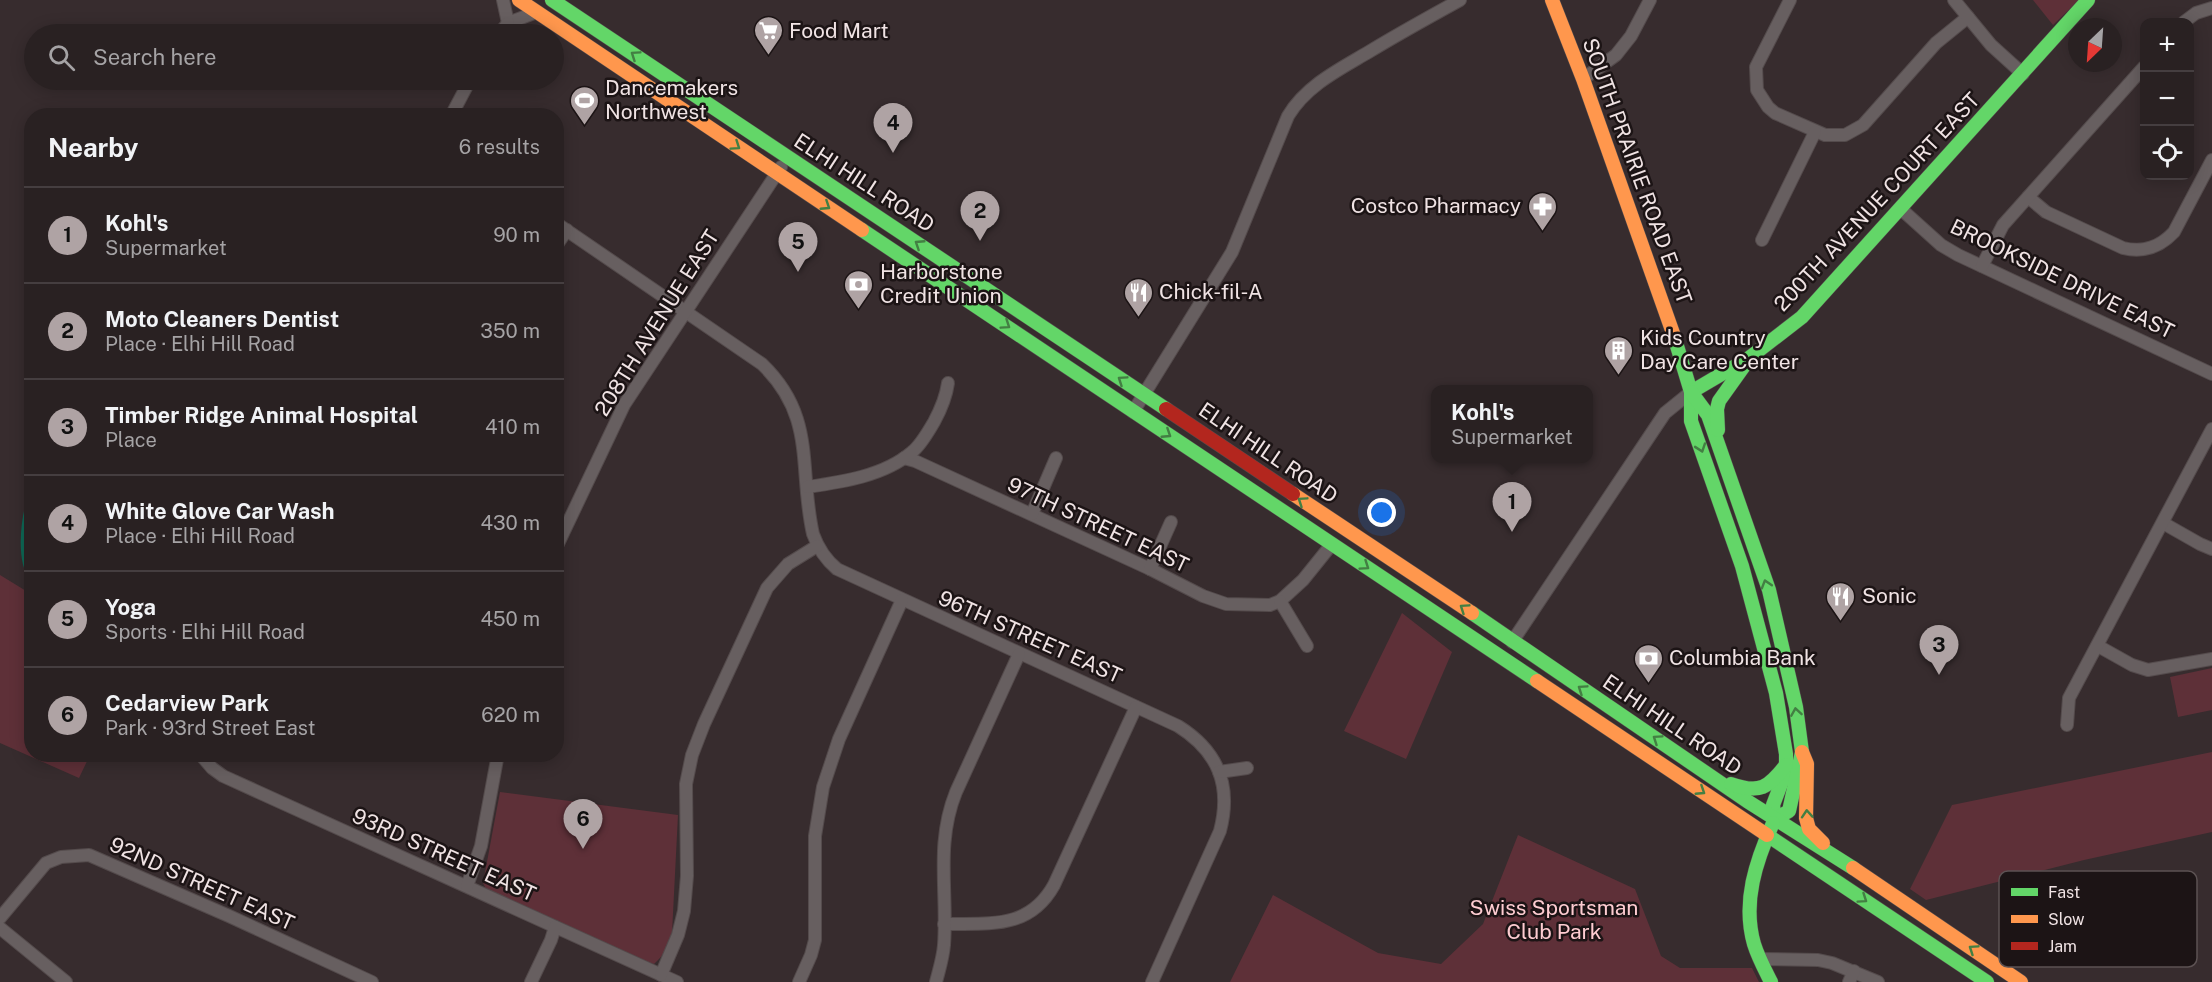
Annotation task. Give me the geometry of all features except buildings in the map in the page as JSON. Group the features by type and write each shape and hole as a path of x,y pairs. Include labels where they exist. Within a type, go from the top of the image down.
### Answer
{"main road":[{"name":"ELHI HILL ROAD","path":"519,0 555,24"},
{"name":"ELHI HILL ROAD","path":"552,0 956,267 2021,982"},
{"name":"SOUTH PRAIRIE ROAD EAST","path":"1552,0 1583,79 1665,308 1690,392 1691,421 1742,566 1776,693 1786,754 1781,787 1773,805 1775,819 1789,811 1802,752 1796,708 1768,590 1708,415 1690,392"},
{"name":"200TH AVENUE COURT EAST","path":"1690,392 1751,357 1802,317 2088,0"},
{"name":"ELHI HILL ROAD","path":"564,30 1987,982"},
{"path":"1718,443 1717,409 1719,401 1751,357"},
{"path":"1802,752 1807,764 1806,818 1809,829 1857,871"},
{"path":"1688,760 1732,785 1748,790 1764,790 1772,784 1786,765"},
{"path":"1771,982 1760,959 1750,926 1749,902 1756,868 1775,819"}],"street":[{"path":"503,0 508,23 537,12"},
{"path":"1133,412 1232,252 1288,116 1295,105 1305,93 1325,78 1413,25 1460,0"},
{"path":"1583,79 1616,55 1631,36 1650,0"},
{"path":"1790,0 1756,68 1758,90 1768,107 1775,113 1815,132 1836,136 1863,125 1936,43 1968,17"},
{"path":"1954,0 1991,45 2023,74"},
{"path":"2189,18 2196,13 2210,9"},
{"path":"1982,266 1999,231 2140,72"},
{"path":"455,108 465,90"},
{"path":"1762,240 1815,132"},
{"name":"208TH AVENUE EAST","path":"564,531 624,405 788,158"},
{"path":"2028,197 2046,212 2123,248 2142,250 2157,246 2174,232 2212,160"},
{"name":"BROOKSIDE DRIVE EAST","path":"1901,209 1941,244 1982,266 2212,374"},
{"path":"564,228 762,364 785,390 798,421 811,528 817,546 788,564 767,588 692,755 686,784 687,876 684,911 678,935 661,975"},
{"path":"807,487 860,478 914,451 947,396 948,383"},
{"name":"200TH AVENUE COURT EAST","path":"1512,642 1665,413 1690,392"},
{"path":"2067,725 2069,698 2212,429"},
{"name":"97TH STREET EAST","path":"904,458 1032,514 1203,596 1226,604 1270,605 1280,601"},
{"path":"1032,514 1056,458"},
{"path":"1150,569 1171,522"},
{"path":"2163,524 2212,549"},
{"path":"1307,646 1280,601 1303,580 1332,543"},
{"name":"96TH STREET EAST","path":"817,546 837,569 1190,733 1209,754 1219,772"},
{"path":"799,982 811,955 814,940 815,836 823,786 839,739 902,600"},
{"path":"2098,646 2132,665 2148,670 2212,659"},
{"path":"936,982 943,957 943,841 947,816 1019,654"},
{"path":"944,924 1004,922 1025,916 1042,903 1054,885 1136,707"},
{"name":"93RD STREET EAST","path":"207,762 223,776 677,982"},
{"path":"467,886 481,846 497,762"},
{"path":"1152,982 1220,831 1224,802 1219,772 1247,768"},
{"name":"92ND STREET EAST","path":"0,918 46,863 73,855 89,855 372,982"},
{"path":"531,982 555,927"},
{"path":"0,928 66,982"},
{"path":"1760,959 1818,960 1841,965 1851,976 1878,982"}],"green space":[{"path":"2033,0 2079,0 2053,25"},
{"path":"0,575 24,590 24,754 0,743"},
{"path":"1402,613 1452,652 1406,759 1344,731"},
{"path":"2212,668 2212,710 2178,717 2170,677"},
{"path":"2212,752 2212,832 2041,871 1999,871 1999,882 1926,900 1910,889 1952,805"},
{"path":"43,762 87,762 79,778"},
{"path":"500,792 678,815 672,933 666,950 654,964 486,889 483,883"},
{"name":"Swiss Sportsman Club Park","path":"1518,835 1635,889 1661,956 1680,968 1752,968 1759,982 1230,982 1273,895 1378,953 1441,964 1483,924"}],"shaded area":[{"path":"24,509 24,568 21,549"}],"traffic: fast":[{"path":"552,0 1166,409"},
{"path":"1691,392 1749,358 1802,317 2088,0"},
{"path":"862,230 1537,681"},
{"path":"1674,336 1691,392 1691,421 1742,566 1776,693 1786,754 1786,771 1773,805 1775,819"},
{"path":"1718,430 1719,401 1744,366"},
{"path":"1691,392 1708,415 1769,590 1796,707 1802,752 1789,811 1775,819"},
{"path":"1472,613 1747,801 1853,868"},
{"path":"1731,784 1749,788 1763,787 1774,779 1786,765"},
{"path":"1771,982 1754,944 1750,897 1756,867 1773,823"},
{"path":"1767,835 1987,982"}],"traffic: slow":[{"path":"519,0 555,24"},
{"path":"1552,0 1583,79 1674,336"},
{"path":"564,30 862,230"},
{"path":"1293,494 1472,613"},
{"path":"1537,681 1767,835"},
{"path":"1802,752 1807,764 1806,818 1809,829 1823,843"},
{"path":"1853,868 2021,982"}],"traffic: jam":[{"path":"1166,409 1293,494"}],"place":[{"name":"Food Mart","path":"768,56"},
{"name":"Dancemakers Northwest","path":"584,126"},
{"name":"White Glove Car Wash","path":"893,153"},
{"name":"Costco Pharmacy","path":"1542,232"},
{"name":"Moto Cleaners Dentist","path":"980,241"},
{"name":"Yoga","path":"798,272"},
{"name":"Harborstone Credit Union","path":"859,310"},
{"name":"Chick-fil-A","path":"1138,318"},
{"name":"Kids Country Day Care Center","path":"1619,376"},
{"name":"Kohl's","path":"1512,532"},
{"name":"Sonic","path":"1841,622"},
{"name":"Timber Ridge Animal Hospital","path":"1939,675"},
{"name":"Columbia Bank","path":"1648,684"},
{"name":"Cedarview Park","path":"583,849"}]}
